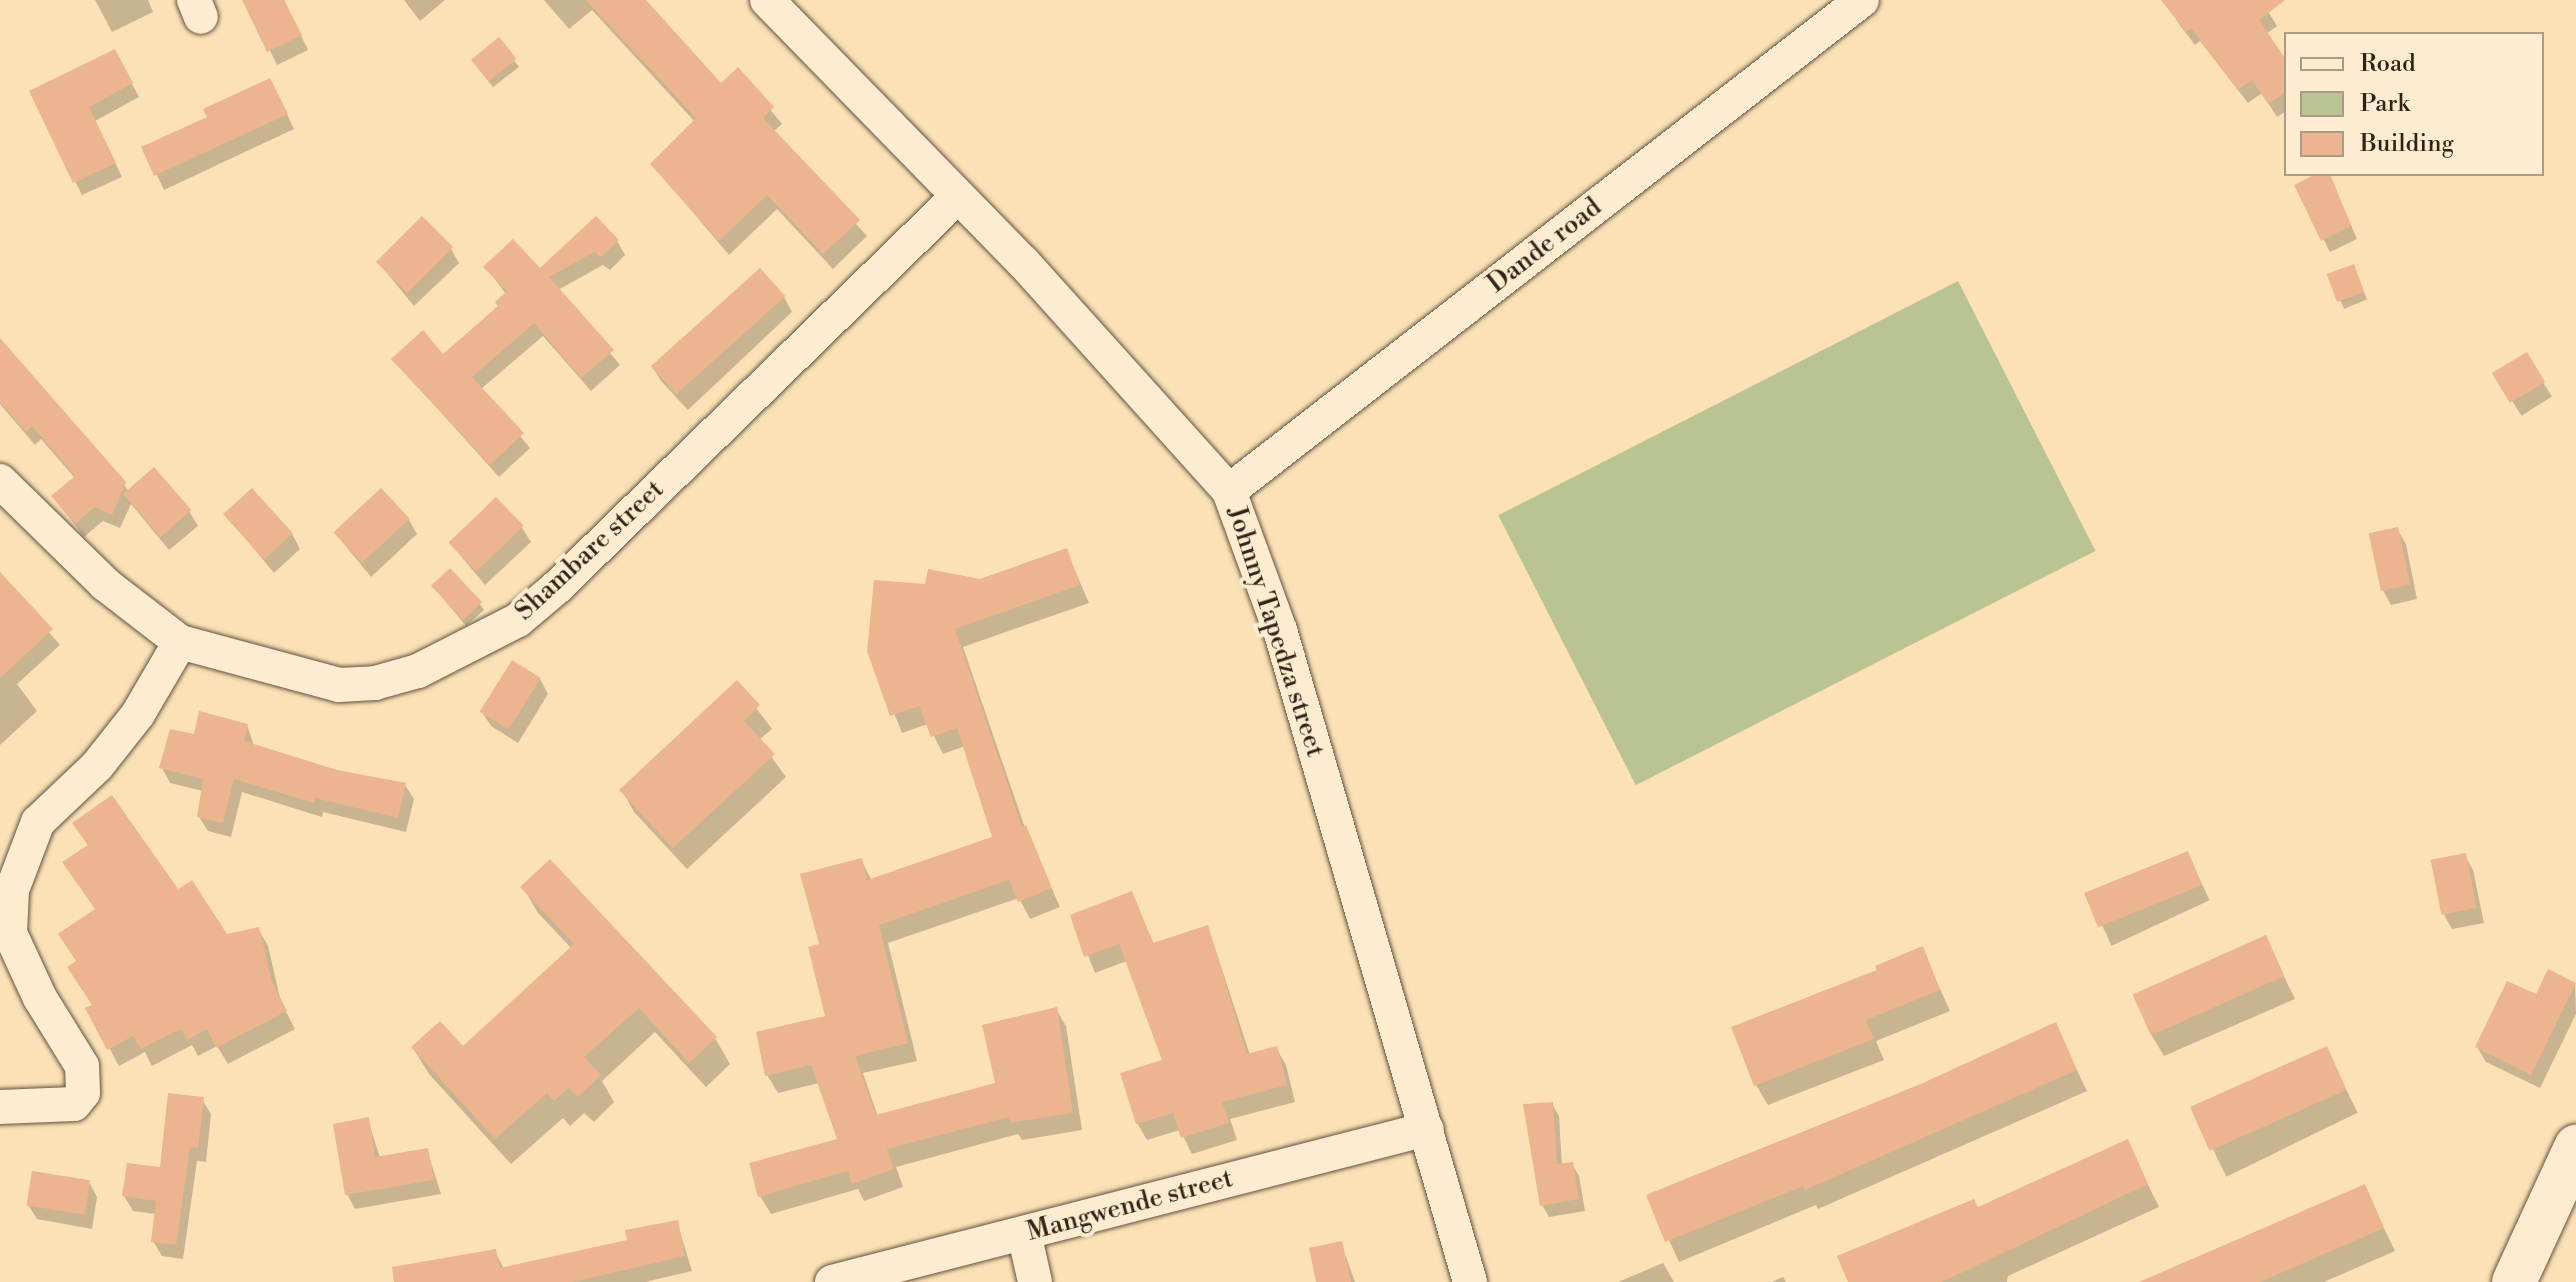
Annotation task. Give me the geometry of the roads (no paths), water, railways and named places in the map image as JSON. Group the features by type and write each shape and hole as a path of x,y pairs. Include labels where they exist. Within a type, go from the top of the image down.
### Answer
{"street":[{"name":"Johnny Tapedza street","path":"767,0 955,199 1023,262 1229,491 1280,630 1470,1282"},
{"name":"Dande road","path":"1229,491 1862,0"},
{"name":"Shambare street","path":"0,481 105,584 180,642 339,685 375,683 418,671 470,648 518,620 556,588 955,199"},
{"path":"0,1107 74,1104 83,1093 82,1066 40,998 10,933 12,890 38,822 97,766 138,714 180,642"},
{"name":"Mangwende street","path":"832,1282 1427,1129"},
{"path":"2514,1282 2576,1147"},
{"path":"1024,1233 1035,1282"}]}
